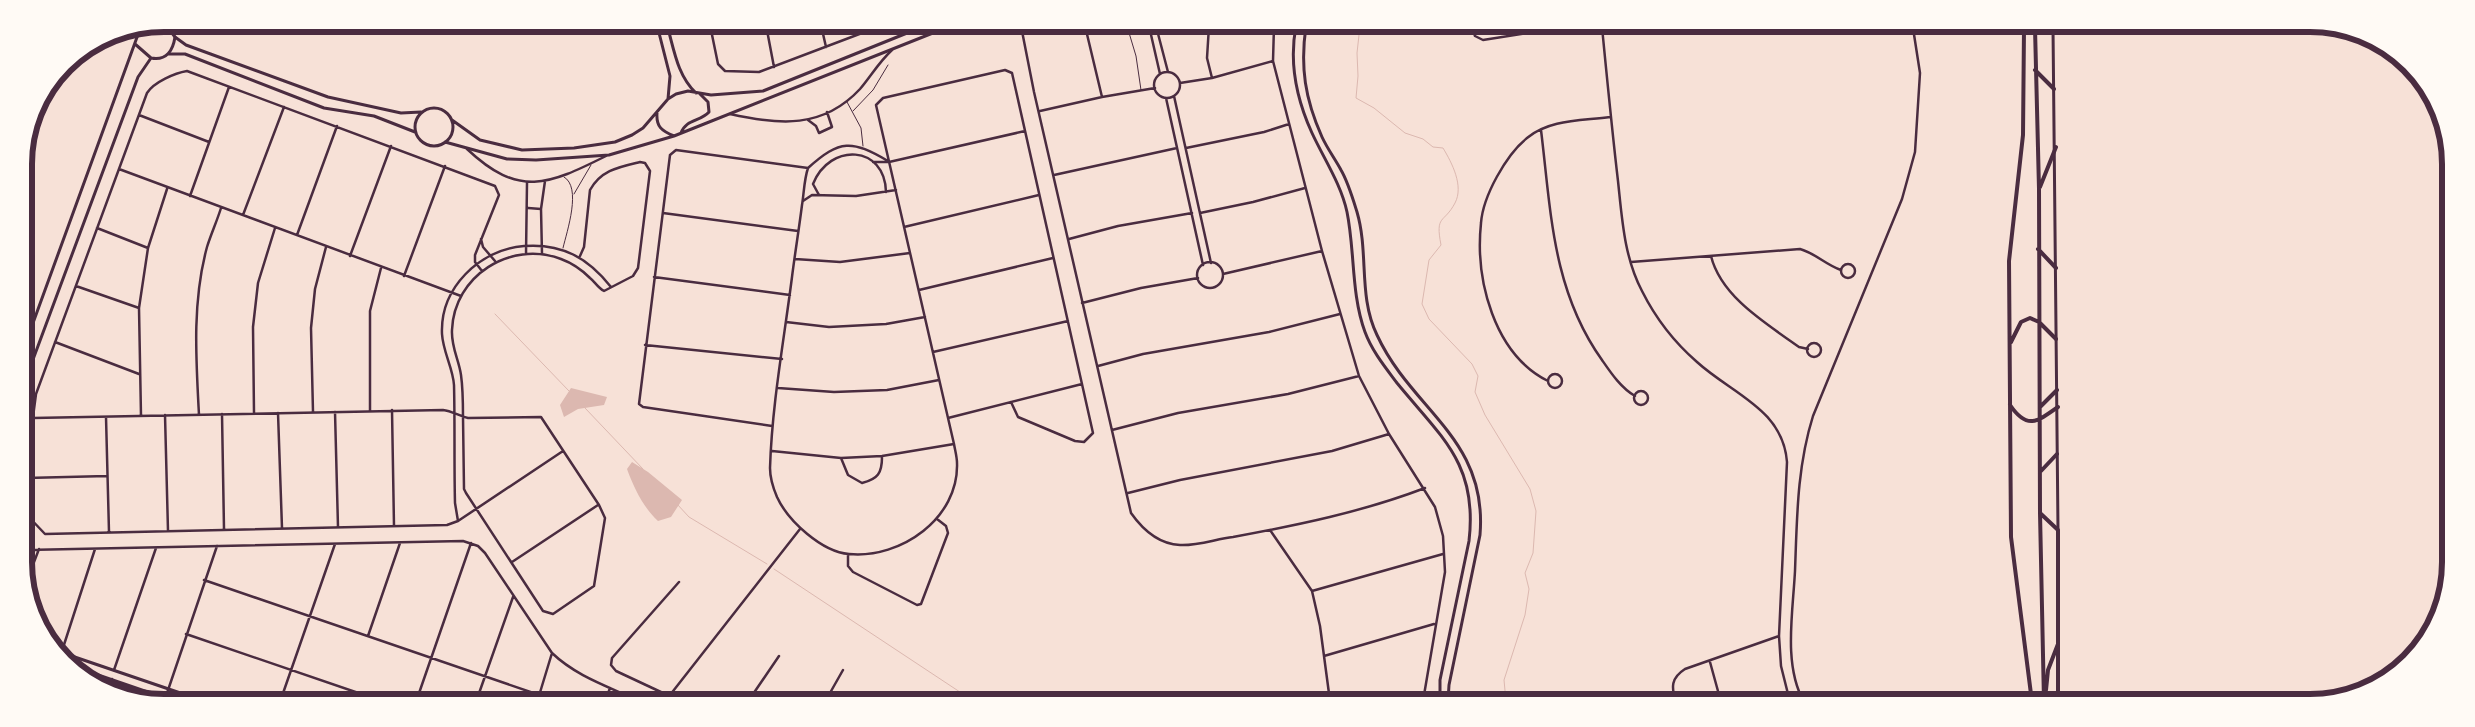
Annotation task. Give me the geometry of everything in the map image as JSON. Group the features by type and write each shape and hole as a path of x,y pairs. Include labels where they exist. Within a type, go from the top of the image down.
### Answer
{"highway":[{"path":"2024,32 2023,136 2010,260 2011,538 2031,694"},
{"path":"2035,32 2039,189 2040,513 2044,694"},
{"path":"2035,70 2054,90"},
{"path":"2039,189 2056,147"},
{"path":"2038,249 2056,268"},
{"path":"2010,344 2021,322 2030,318 2039,322 2056,339"},
{"path":"2040,407 2057,390"},
{"path":"2010,405 2021,420 2040,420 2058,407"},
{"path":"2041,471 2057,454"},
{"path":"2040,513 2058,530 2058,694"},
{"path":"2045,694 2048,670 2059,642"}],"street":[{"path":"171,32 186,46 328,97 401,114 421,112 432,107 439,108 468,134 499,147 522,150 574,148 615,142 632,135 668,99 676,94 688,91 712,95 763,90 909,32"},
{"path":"659,32 670,76 668,99"},
{"path":"669,32 680,73 708,102 709,112 687,123 681,134"},
{"path":"711,32 718,64 725,71 759,72 865,32"},
{"path":"767,32 774,67"},
{"path":"823,32 826,47"},
{"path":"464,146 490,169 527,183 546,181 609,155 681,134 937,32"},
{"path":"1022,32 1112,430 1132,513 1140,526 1152,537 1180,545 1270,530 1379,506 1425,488"},
{"path":"1086,32 1102,97"},
{"path":"1150,32 1160,74"},
{"path":"1158,32 1168,72"},
{"path":"1209,32 1207,58 1212,78"},
{"path":"1274,32 1273,61 1322,251 1359,376 1389,434 1425,488 1435,507 1443,536 1445,572 1442,596 1434,624 1422,694"},
{"path":"1296,32 1294,58 1297,94 1312,133 1330,166 1347,211 1357,294 1365,332 1382,364 1455,456 1470,493 1469,541 1440,680 1440,694"},
{"path":"1305,32 1302,55 1307,95 1322,138 1342,172 1357,214 1365,298 1376,335 1395,366 1456,440 1470,464 1479,491 1480,535 1448,694"},
{"path":"1474,32 1475,36 1483,40 1520,32"},
{"path":"1602,32 1610,117 1626,243 1640,288 1654,314 1675,342 1698,363 1771,419 1786,446 1787,462 1779,636 1781,666 1788,694"},
{"path":"1801,694 1793,670 1792,635 1799,481 1805,441 1813,416 1902,199 1915,152 1920,73 1914,32"},
{"path":"2053,32 2056,147 2058,530"},
{"path":"33,324 138,35"},
{"path":"169,54 175,37"},
{"path":"1153,43 1160,42"},
{"path":"135,44 151,58 157,59 169,54 185,54 324,108 374,116 415,132"},
{"path":"730,114 780,123 808,120 847,101 893,49"},
{"path":"32,361 138,77 151,58"},
{"path":"1180,83 1212,78 1273,61"},
{"path":"889,162 863,146 848,146 827,152 808,168 773,426 770,471 777,496 786,513 800,528 817,541 848,554 894,549 920,534 937,519 952,492 958,464 876,104 883,98 1005,70 1012,73 1093,433 1084,442 1076,441 1018,417 1011,402"},
{"path":"32,423 36,394 149,89 187,71 496,186 499,192 475,255 476,264 482,271"},
{"path":"1168,72 1176,76 1180,83 1179,91 1174,96 1166,98 1159,95 1155,88 1155,80 1160,74 1168,72"},
{"path":"189,196 229,87"},
{"path":"1040,111 1102,97 1155,88"},
{"path":"1174,96 1211,263"},
{"path":"1166,98 1203,265"},
{"path":"243,216 284,107"},
{"path":"421,112 415,121 415,132 418,138 428,145 434,146 445,142 507,159 526,160 609,155"},
{"path":"657,112 658,126 662,131 674,136"},
{"path":"808,120 816,126 819,133 832,127 827,112"},
{"path":"139,115 209,142"},
{"path":"1548,382 1553,375 1558,375 1562,381 1559,387 1550,386 1548,382 1536,375 1516,357 1500,332 1488,305 1480,249 1480,222 1485,204 1501,170 1514,151 1527,138 1541,129 1554,124 1610,117"},
{"path":"445,142 452,132 452,120"},
{"path":"1186,148 1256,134 1289,124"},
{"path":"297,235 337,126"},
{"path":"1541,129 1558,264 1568,296 1586,336 1599,356 1627,392 1635,396 1638,404 1643,404 1648,400 1647,394 1644,391 1637,392 1635,396"},
{"path":"873,162 889,162 1025,131"},
{"path":"350,256 391,146"},
{"path":"1054,175 1177,148"},
{"path":"773,426 643,407 638,401 662,213 670,155 676,150 808,168"},
{"path":"819,195 812,184 819,170 828,161 850,154 863,156 873,162 884,177 886,192"},
{"path":"33,418 392,410 443,410 463,417 541,417 599,505 605,524 594,586 552,614 547,614 464,489 463,417 461,375 454,354 452,330 456,308 461,296 482,271 495,262 512,256 542,254 572,264 602,290 633,276 638,268 650,172 645,163 640,162 611,170 602,174 595,182 590,190 584,247 580,256"},
{"path":"404,276 445,166"},
{"path":"119,169 381,268 461,296"},
{"path":"542,254 541,209 546,181"},
{"path":"526,254 527,183"},
{"path":"141,416 139,308 148,248 167,188"},
{"path":"1200,213 1306,188"},
{"path":"803,202 809,196 856,196 896,190"},
{"path":"904,227 1039,194"},
{"path":"199,415 196,362 199,289 207,248 221,208"},
{"path":"527,208 541,209"},
{"path":"662,213 798,231"},
{"path":"1069,239 1118,226 1192,213"},
{"path":"254,413 253,328 258,283 275,227"},
{"path":"98,228 148,248"},
{"path":"481,238 483,247 492,255 495,262"},
{"path":"458,522 455,503 454,383 444,350 442,332 446,303 451,291 476,264 492,255 526,246 563,248 580,256 611,287"},
{"path":"313,412 312,318 315,289 326,247"},
{"path":"1631,262 1800,249 1810,252 1832,267 1842,270"},
{"path":"1223,274 1322,251"},
{"path":"795,259 840,262 910,254"},
{"path":"1711,256 1714,268 1739,300 1754,314 1799,347 1808,349"},
{"path":"919,290 1054,258"},
{"path":"1211,263 1219,266 1223,274 1221,281 1212,288 1205,287 1198,278 1198,270 1203,265 1211,263"},
{"path":"1847,264 1853,266 1855,270 1852,276 1848,277 1844,276 1842,270 1847,264"},
{"path":"370,411 370,311 381,268"},
{"path":"654,277 790,295"},
{"path":"1082,303 1141,288 1198,278"},
{"path":"76,286 139,308"},
{"path":"1098,366 1143,354 1269,332 1340,314"},
{"path":"786,322 829,327 886,324 925,317"},
{"path":"933,352 1068,321"},
{"path":"55,342 139,374"},
{"path":"1811,344 1815,344 1820,347 1821,351 1814,357 1808,354 1808,349 1811,344"},
{"path":"645,345 782,359"},
{"path":"1112,430 1178,413 1288,394 1359,376"},
{"path":"778,388 834,392 887,390 939,380"},
{"path":"948,418 1082,384"},
{"path":"392,410 394,526"},
{"path":"336,412 338,527"},
{"path":"278,413 282,528"},
{"path":"222,414 224,530"},
{"path":"164,415 168,531"},
{"path":"106,417 109,532"},
{"path":"1128,493 1180,480 1332,451 1389,434"},
{"path":"772,451 841,458 882,456 954,444"},
{"path":"32,520 45,534 447,525 458,522 563,451"},
{"path":"841,458 848,475 862,483 879,474 882,468 882,456"},
{"path":"32,478 107,476"},
{"path":"512,562 599,505"},
{"path":"848,554 848,566 854,572 917,605 921,604 948,534 946,526 937,519"},
{"path":"671,694 800,528"},
{"path":"1270,530 1312,592 1320,626 1329,694"},
{"path":"32,549 463,541 471,543 484,553 552,653 576,672 624,694"},
{"path":"368,636 400,543"},
{"path":"419,694 471,543"},
{"path":"283,694 334,544"},
{"path":"167,694 216,546"},
{"path":"114,670 156,548"},
{"path":"32,565 38,549"},
{"path":"63,647 95,549"},
{"path":"1312,592 1443,554"},
{"path":"204,580 537,694"},
{"path":"668,694 616,672 611,665 612,658 679,582"},
{"path":"478,694 513,597"},
{"path":"1324,656 1434,624"},
{"path":"186,634 361,694"},
{"path":"1673,694 1672,682 1677,674 1685,669 1710,662 1779,636"},
{"path":"540,694 552,653"},
{"path":"71,656 184,694"},
{"path":"753,694 779,656"},
{"path":"1710,662 1719,694"},
{"path":"829,694 843,670"},
{"path":"92,673 153,693"},
{"path":"608,694 610,688"}],"lane":[{"path":"1128,32 1136,56 1141,90"},
{"path":"853,111 873,90 888,65"},
{"path":"847,101 862,128 863,146"},
{"path":"563,248 574,194 592,163"},
{"path":"562,176 571,181 574,194"}],"shaded area":[{"path":"571,388 607,397 604,405 578,409 564,417 560,405"},
{"path":"632,462 648,472 682,500 671,517 658,521 643,503 627,469"}],"waterway":[{"path":"1359,32 1356,98 1374,108 1405,133 1423,139 1433,147 1443,148 1456,175 1458,182 1457,196 1451,210 1440,224 1439,235 1441,245 1429,260 1422,304 1429,319 1472,364 1478,376 1475,392 1485,415 1530,489 1536,511 1533,553 1525,573 1529,589 1525,615 1504,680 1505,694"},
{"path":"495,314 569,391"},
{"path":"585,408 643,469"},
{"path":"677,504 689,517 767,564"},
{"path":"774,569 963,694"}]}
